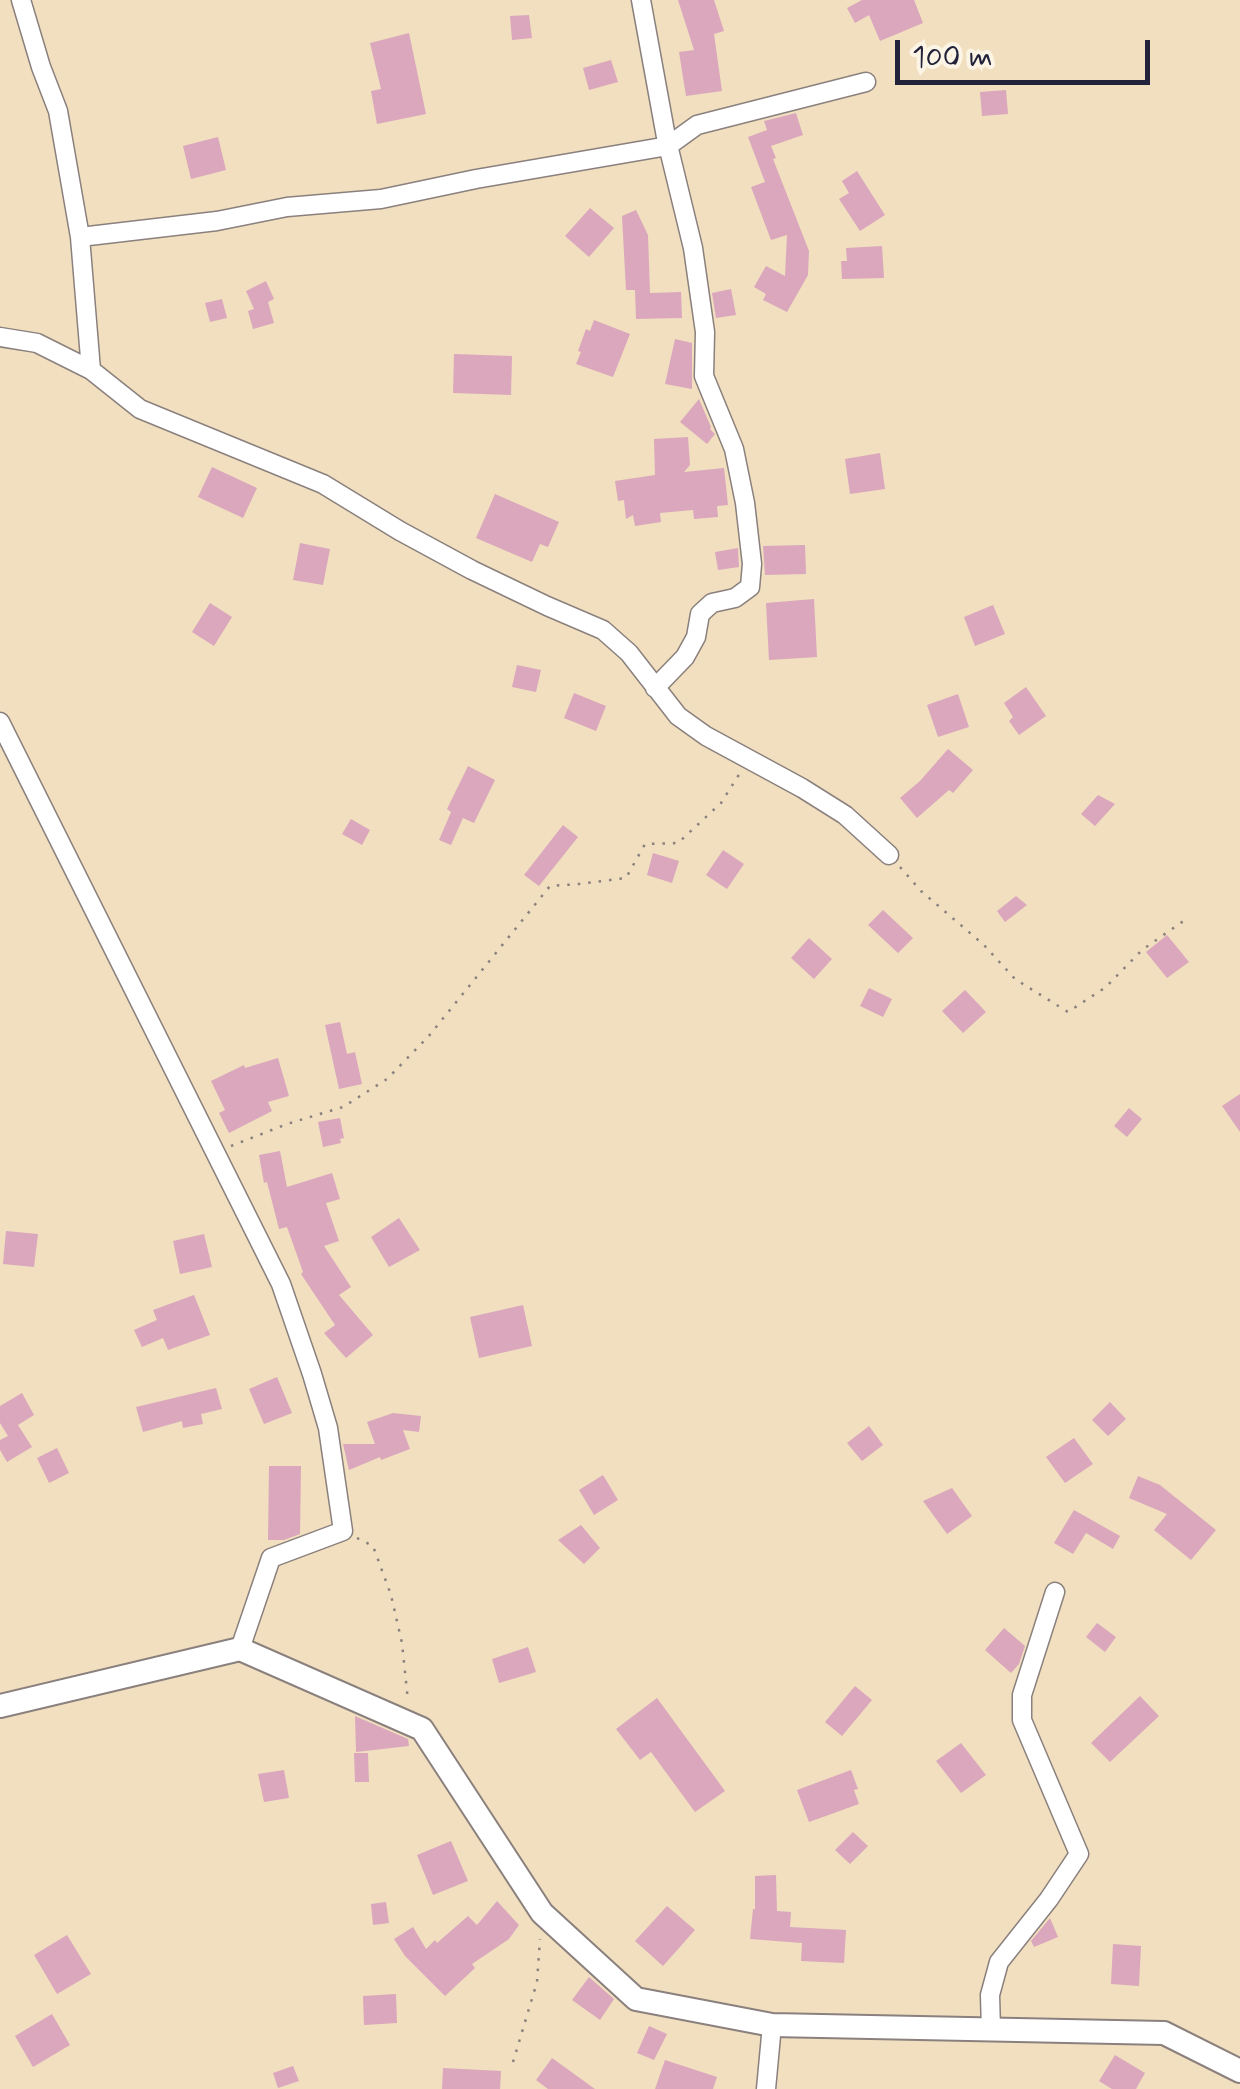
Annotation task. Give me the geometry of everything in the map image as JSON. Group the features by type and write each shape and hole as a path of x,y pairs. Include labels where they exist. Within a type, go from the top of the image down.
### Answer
{"street":[{"path":"20,0 58,112 80,237 91,370"},
{"path":"641,0 668,146 693,248 705,332 704,376 734,449 752,564 750,587 735,598 712,602 700,614 696,637 685,657 655,688"},
{"path":"80,237 217,221 286,207 381,199 476,178 668,146 697,125 866,82"},
{"path":"0,337 37,343 91,370 140,409 324,484 472,570 603,630 628,653 678,716 845,815 889,854"},
{"path":"0,722 280,1284 328,1428 343,1531 271,1558 240,1648"},
{"path":"991,2030 990,1995 999,1962 1079,1854 1022,1720 1022,1694 1055,1592"},
{"path":"0,1706 240,1648 422,1729 542,1913 636,1999 772,2026 1164,2033 1240,2071"},
{"path":"766,2089 772,2026"}],"path":[{"path":"216,1152 343,1107 387,1079 428,1037 550,886 626,878 645,844 678,843 721,803 749,759"},
{"path":"889,854 921,892 984,945 1015,978 1068,1012 1106,987 1142,950 1185,920"},
{"path":"343,1531 373,1546 392,1595 402,1643 410,1724"},
{"path":"513,2062 537,1982 542,1913"}],"building":[{"path":"678,0 714,0 724,31 714,34 722,91 686,96 679,52 694,50"},
{"path":"862,0 914,0 923,23 880,41 869,15 855,23 847,8"},
{"path":"529,15 532,38 512,40 510,16"},
{"path":"409,33 426,114 377,124 371,91 381,89 370,43"},
{"path":"611,60 618,82 589,90 583,68"},
{"path":"1006,90 1008,114 982,116 980,92"},
{"path":"796,113 803,135 771,146 809,251 808,275 787,312 763,300 766,294 754,287 766,266 785,276 787,235 771,240 751,187 765,182 748,137 767,130 764,121"},
{"path":"218,137 226,170 191,179 183,146"},
{"path":"857,171 885,215 860,231 839,199 849,193 842,181"},
{"path":"590,208 614,228 589,257 565,236"},
{"path":"636,210 648,235 650,293 681,292 682,318 636,319 635,290 626,290 622,216"},
{"path":"882,246 884,278 842,279 841,261 847,261 846,248"},
{"path":"266,281 274,299 268,302 274,323 253,329 248,311 254,309 246,291"},
{"path":"731,289 736,315 716,318 712,293"},
{"path":"222,299 227,318 210,322 205,303"},
{"path":"594,320 630,334 613,377 576,364 586,329 590,331"},
{"path":"675,339 692,343 692,389 665,384"},
{"path":"454,354 512,356 511,395 453,393"},
{"path":"699,399 715,434 707,444 680,422"},
{"path":"688,437 690,465 684,472 724,468 728,505 717,506 718,517 694,519 693,510 660,513 661,522 635,526 633,515 626,519 624,500 618,501 615,481 655,475 654,439"},
{"path":"880,453 885,489 850,494 845,459"},
{"path":"212,467 257,488 243,518 198,497"},
{"path":"495,494 559,522 548,547 540,544 532,562 476,538"},
{"path":"300,543 330,549 323,585 293,580"},
{"path":"805,545 806,574 765,575 763,546"},
{"path":"738,548 739,567 718,570 715,552"},
{"path":"814,599 817,657 769,660 766,603"},
{"path":"210,603 232,617 214,646 192,632"},
{"path":"993,605 1005,634 975,646 964,617"},
{"path":"517,665 541,670 536,692 512,687"},
{"path":"1026,687 1046,716 1019,735 1009,721 1013,717 1004,703"},
{"path":"574,693 606,706 596,731 564,718"},
{"path":"958,694 969,727 938,737 927,705"},
{"path":"948,749 973,770 953,793 949,790 917,818 900,798"},
{"path":"468,766 495,780 474,823 463,818 451,845 439,840 451,812 447,809"},
{"path":"1098,795 1115,804 1095,826 1081,814"},
{"path":"351,819 370,830 362,845 342,834"},
{"path":"563,825 578,837 539,886 524,875"},
{"path":"723,850 744,864 727,889 706,875"},
{"path":"653,853 679,861 672,883 647,875"},
{"path":"1016,896 1027,905 1005,922 997,911"},
{"path":"883,910 913,938 898,953 868,925"},
{"path":"1167,935 1189,962 1167,978 1146,952"},
{"path":"809,938 832,959 814,979 791,958"},
{"path":"869,988 892,999 883,1017 860,1006"},
{"path":"965,990 986,1012 963,1033 942,1011"},
{"path":"340,1022 347,1054 355,1052 362,1084 339,1089 325,1025"},
{"path":"278,1058 289,1096 268,1102 272,1111 229,1133 219,1113 225,1110 211,1081 244,1065 245,1068"},
{"path":"1240,1094 1240,1132 1222,1106"},
{"path":"1129,1108 1142,1119 1127,1137 1114,1126"},
{"path":"340,1118 344,1138 341,1143 323,1147 318,1122"},
{"path":"280,1151 287,1187 332,1173 340,1199 326,1203 339,1241 324,1246 351,1287 339,1295 373,1335 346,1358 324,1333 335,1325 301,1274 287,1227 279,1229 267,1182 264,1183 259,1155"},
{"path":"399,1218 420,1250 389,1267 371,1237"},
{"path":"6,1231 38,1234 34,1267 3,1264"},
{"path":"204,1234 212,1267 180,1274 173,1241"},
{"path":"194,1295 210,1335 168,1350 163,1338 142,1347 134,1330 157,1320 153,1310"},
{"path":"523,1305 532,1346 479,1358 470,1317"},
{"path":"277,1377 292,1413 264,1424 249,1389"},
{"path":"216,1388 222,1409 201,1414 203,1424 183,1428 182,1421 143,1432 136,1407"},
{"path":"22,1393 34,1415 18,1425 32,1447 7,1462 0,1450 0,1440 8,1436 0,1423 0,1406"},
{"path":"1110,1402 1126,1419 1108,1436 1092,1420"},
{"path":"393,1413 421,1416 419,1432 403,1430 410,1449 349,1470 343,1444 375,1444 367,1422"},
{"path":"869,1426 883,1445 862,1461 847,1443"},
{"path":"1074,1438 1093,1464 1065,1483 1046,1457"},
{"path":"57,1448 69,1473 49,1483 37,1458"},
{"path":"269,1466 301,1466 300,1534 284,1540 268,1540"},
{"path":"603,1475 618,1500 594,1515 579,1490"},
{"path":"1138,1476 1160,1485 1216,1530 1191,1560 1154,1530 1167,1514 1129,1498"},
{"path":"952,1488 972,1516 947,1534 923,1501"},
{"path":"1074,1510 1120,1536 1113,1549 1086,1533 1073,1554 1054,1543"},
{"path":"581,1525 600,1548 584,1564 558,1540"},
{"path":"1097,1623 1116,1637 1105,1652 1086,1637"},
{"path":"1004,1628 1025,1646 1011,1673 985,1650"},
{"path":"528,1647 536,1672 499,1683 492,1659"},
{"path":"855,1686 872,1700 842,1736 825,1722"},
{"path":"1140,1696 1159,1716 1110,1762 1091,1743"},
{"path":"657,1698 725,1791 695,1812 651,1752 640,1760 616,1729"},
{"path":"355,1716 408,1739 409,1746 356,1752"},
{"path":"961,1743 986,1775 961,1793 936,1761"},
{"path":"354,1753 368,1753 369,1782 355,1782"},
{"path":"284,1770 289,1798 264,1802 258,1774"},
{"path":"851,1770 859,1804 809,1822 797,1790"},
{"path":"853,1832 868,1846 850,1864 835,1850"},
{"path":"451,1841 468,1881 433,1895 417,1855"},
{"path":"776,1875 777,1911 791,1912 790,1927 846,1930 844,1963 801,1961 802,1943 750,1939 755,1876"},
{"path":"497,1901 519,1925 509,1939 472,1964 475,1968 445,1996 405,1956 394,1939 413,1927 426,1949 468,1916 477,1925"},
{"path":"386,1902 389,1923 373,1925 371,1904"},
{"path":"667,1906 695,1930 663,1966 635,1941"},
{"path":"1050,1918 1058,1937 1034,1947 1031,1941"},
{"path":"67,1935 91,1974 57,1994 34,1955"},
{"path":"1113,1944 1141,1946 1139,1986 1111,1984"},
{"path":"589,1977 614,1999 600,2020 572,2000"},
{"path":"396,1994 397,2023 364,2025 363,1996"},
{"path":"52,2014 70,2045 33,2067 15,2036"},
{"path":"649,2026 667,2034 654,2060 637,2053"},
{"path":"1115,2055 1145,2073 1136,2089 1112,2089 1099,2081"},
{"path":"552,2058 595,2089 548,2089 536,2080"},
{"path":"665,2060 717,2077 713,2089 655,2089"},
{"path":"293,2066 299,2081 278,2088 273,2073"},
{"path":"443,2068 501,2071 500,2089 442,2089"}]}
